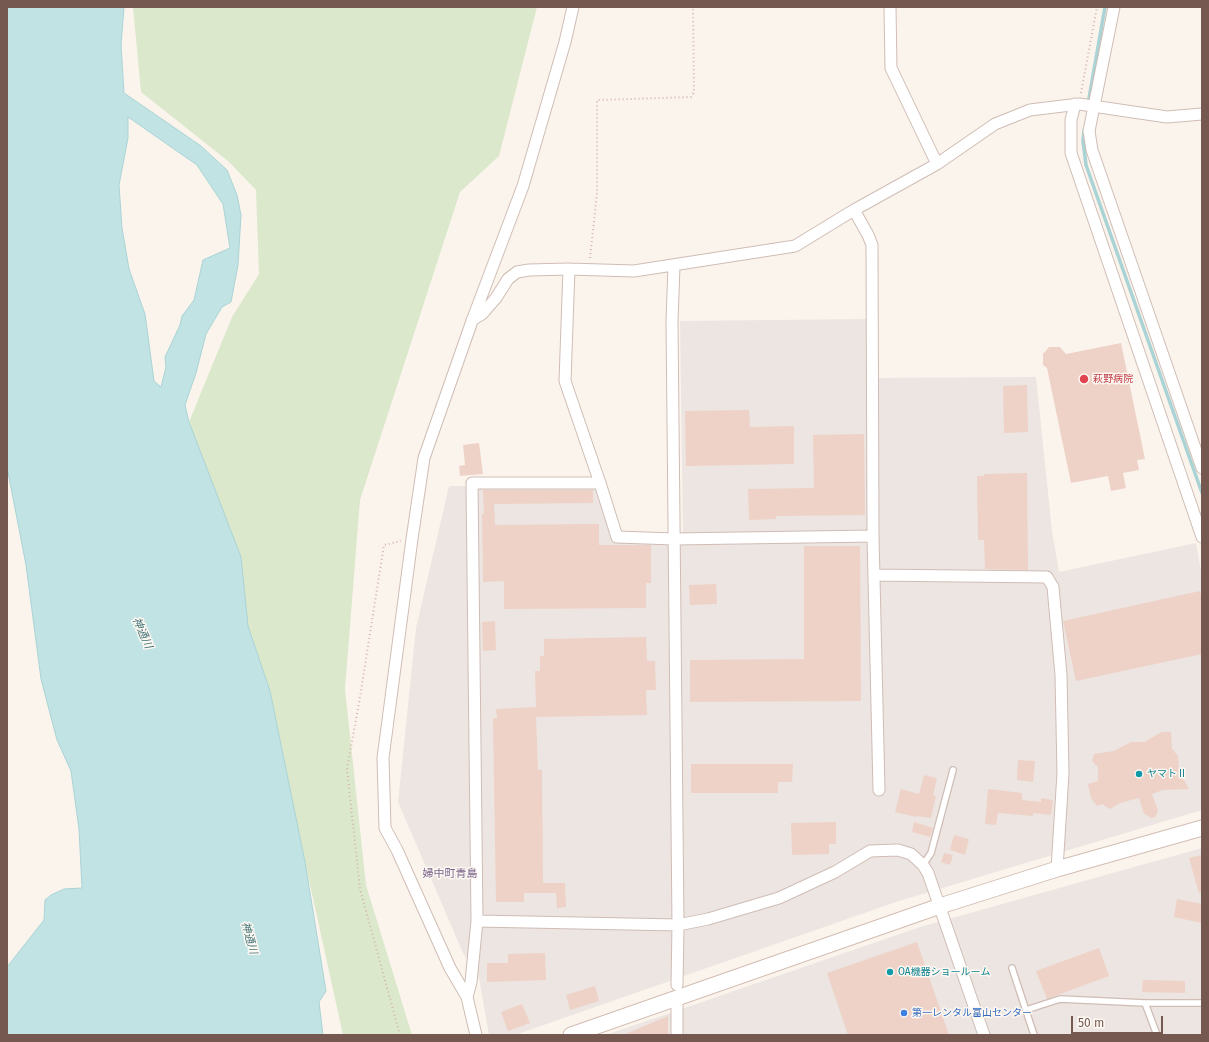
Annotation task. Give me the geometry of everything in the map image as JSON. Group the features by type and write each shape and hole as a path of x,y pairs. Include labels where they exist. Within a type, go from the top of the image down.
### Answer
{"street":[{"path":"476,1035 467,997 450,968 397,850 385,828 383,758 424,458 472,321 523,186 565,42 573,7"},
{"path":"890,7 891,68 936,164"},
{"path":"1114,7 1093,105 1089,131 1092,150 1202,468"},
{"path":"472,321 482,314 508,279 517,272 529,270 569,269 634,270 674,266 795,246 854,210 936,164 995,124 1030,110 1077,104 1093,105 1167,117 1202,114"},
{"path":"1077,104 1071,120 1071,153 1202,537"},
{"path":"854,210 872,245 873,536 879,790"},
{"path":"674,266 672,321 678,925 677,985"},
{"path":"569,269 565,381 617,537 674,539 873,536"},
{"path":"467,997 471,982 477,921 472,483 600,483"},
{"path":"874,574 1047,577 1052,587 1061,675 1062,773 1057,870"},
{"path":"571,1035 940,906 1202,828"},
{"path":"477,921 678,925 708,919 779,898 835,872 870,851 898,850 911,854 924,865 940,906 984,1035"},
{"path":"677,1005 677,1035"}],"lane":[{"path":"924,865 931,853 953,770"},
{"path":"1012,968 1034,1035"},
{"path":"1026,1010 1060,999 1146,1003 1202,1003"},
{"path":"1146,1003 1157,1035"}],"path":[{"path":"589,269 597,193 597,100 691,97 694,92 693,7"},
{"path":"1077,104 1097,7"},
{"path":"400,1035 360,889 347,769 384,545 412,538"}],"shaded area":[{"path":"869,319 870,378 1036,377 1052,531 1059,572 1196,543 1202,576 1202,810 896,902 515,1035 489,1035 479,978 463,953 398,802 416,628 449,486 596,487 614,538 683,542 680,321"},
{"path":"1202,848 1202,1035 606,1035 920,927"}],"green space":[{"path":"133,7 537,7 499,156 460,192 360,500 345,689 366,885 412,1035 343,1035 305,862 270,691 248,626 241,557 189,422 232,317 259,274 256,190 228,161 141,92"}],"water":[{"name":"神通川","path":"7,7 124,7 121,45 124,93 201,146 227,170 237,195 241,215 238,265 231,302 222,307 206,334 196,373 185,405 189,422 241,557 248,626 270,691 305,862 326,991 319,1002 323,1035 7,1035 7,967 44,920 45,900 51,895 64,889 82,888 79,829 71,771 57,740 41,679 26,565 7,467","holes":["128,117 197,165 223,204 230,248 203,260 194,300 182,316 180,325 165,357 166,367 161,387 154,381 145,314 129,269 122,228 119,185 128,138"]}],"building":[{"path":"1121,343 1145,459 1137,460 1139,470 1123,473 1126,488 1111,491 1108,476 1071,483 1047,368 1043,365 1043,354 1049,347 1060,347 1066,354"},
{"path":"1027,385 1028,432 1004,433 1003,386"},
{"path":"749,410 750,427 794,426 794,464 686,466 685,411"},
{"path":"864,434 865,515 776,516 776,519 749,520 748,489 814,488 813,435"},
{"path":"479,443 483,474 460,476 459,466 465,465 463,445"},
{"path":"1027,473 1028,570 985,569 984,540 978,540 977,476 984,476 984,474"},
{"path":"483,490 593,490 593,503 494,504 495,525 599,524 599,545 651,545 651,583 646,583 646,608 504,609 504,581 483,582"},
{"path":"804,546 860,546 861,701 690,702 690,660 804,659"},
{"path":"716,584 717,604 690,605 689,585"},
{"path":"1200,591 1202,601 1202,654 1076,681 1063,621"},
{"path":"495,621 496,650 483,651 482,622"},
{"path":"646,637 647,661 655,661 656,690 646,690 647,715 536,717 538,770 542,770 543,883 565,883 566,907 557,908 556,893 524,893 524,902 496,902 493,718 497,718 496,709 536,707 535,671 540,671 540,656 544,656 544,639"},
{"name":"ヤマトⅡ","path":"1162,732 1171,732 1172,749 1178,756 1179,772 1189,789 1163,790 1152,794 1158,811 1155,817 1152,818 1144,814 1139,798 1120,803 1110,809 1102,804 1097,806 1091,798 1088,784 1098,781 1098,767 1092,761 1094,754 1114,751 1131,742 1144,742"},
{"path":"1018,760 1035,761 1033,782 1017,780"},
{"path":"691,764 793,764 792,782 778,782 778,793 691,793"},
{"path":"924,775 937,778 933,795 936,796 931,818 916,817 895,812 901,789 919,794"},
{"path":"988,789 1022,793 1022,800 1041,802 1041,798 1053,800 1051,815 1033,813 1033,816 998,813 996,825 985,824"},
{"path":"836,822 836,844 829,844 829,854 792,855 791,823"},
{"path":"914,822 933,828 930,837 912,832"},
{"path":"954,835 969,839 965,855 950,850"},
{"path":"944,853 953,855 950,865 941,862"},
{"path":"1202,855 1202,892 1199,893 1189,858"},
{"path":"1177,899 1202,904 1202,923 1174,917"},
{"path":"917,942 949,1035 848,1035 827,973"},
{"path":"1099,948 1109,976 1047,999 1036,971"},
{"path":"545,953 546,980 487,982 487,963 508,963 508,954"},
{"path":"1143,980 1185,981 1185,993 1142,992"},
{"path":"595,986 599,1001 570,1010 566,995"},
{"path":"522,1004 530,1023 508,1031 501,1012"},
{"path":"668,1016 668,1035 623,1035"}],"waterway":[{"path":"1088,104 1105,7"},
{"path":"1084,130 1083,141 1086,165 1202,493"}],"place":[{"name":"萩野病院","path":"1084,379"},
{"name":"ヤマトⅡ","path":"1139,774"},
{"name":"OA機器ショールーム","path":"890,972"},
{"name":"第一レンタル富山センター","path":"904,1013"}],"district":[{"name":"婦中町青島","path":"450,874"}]}
